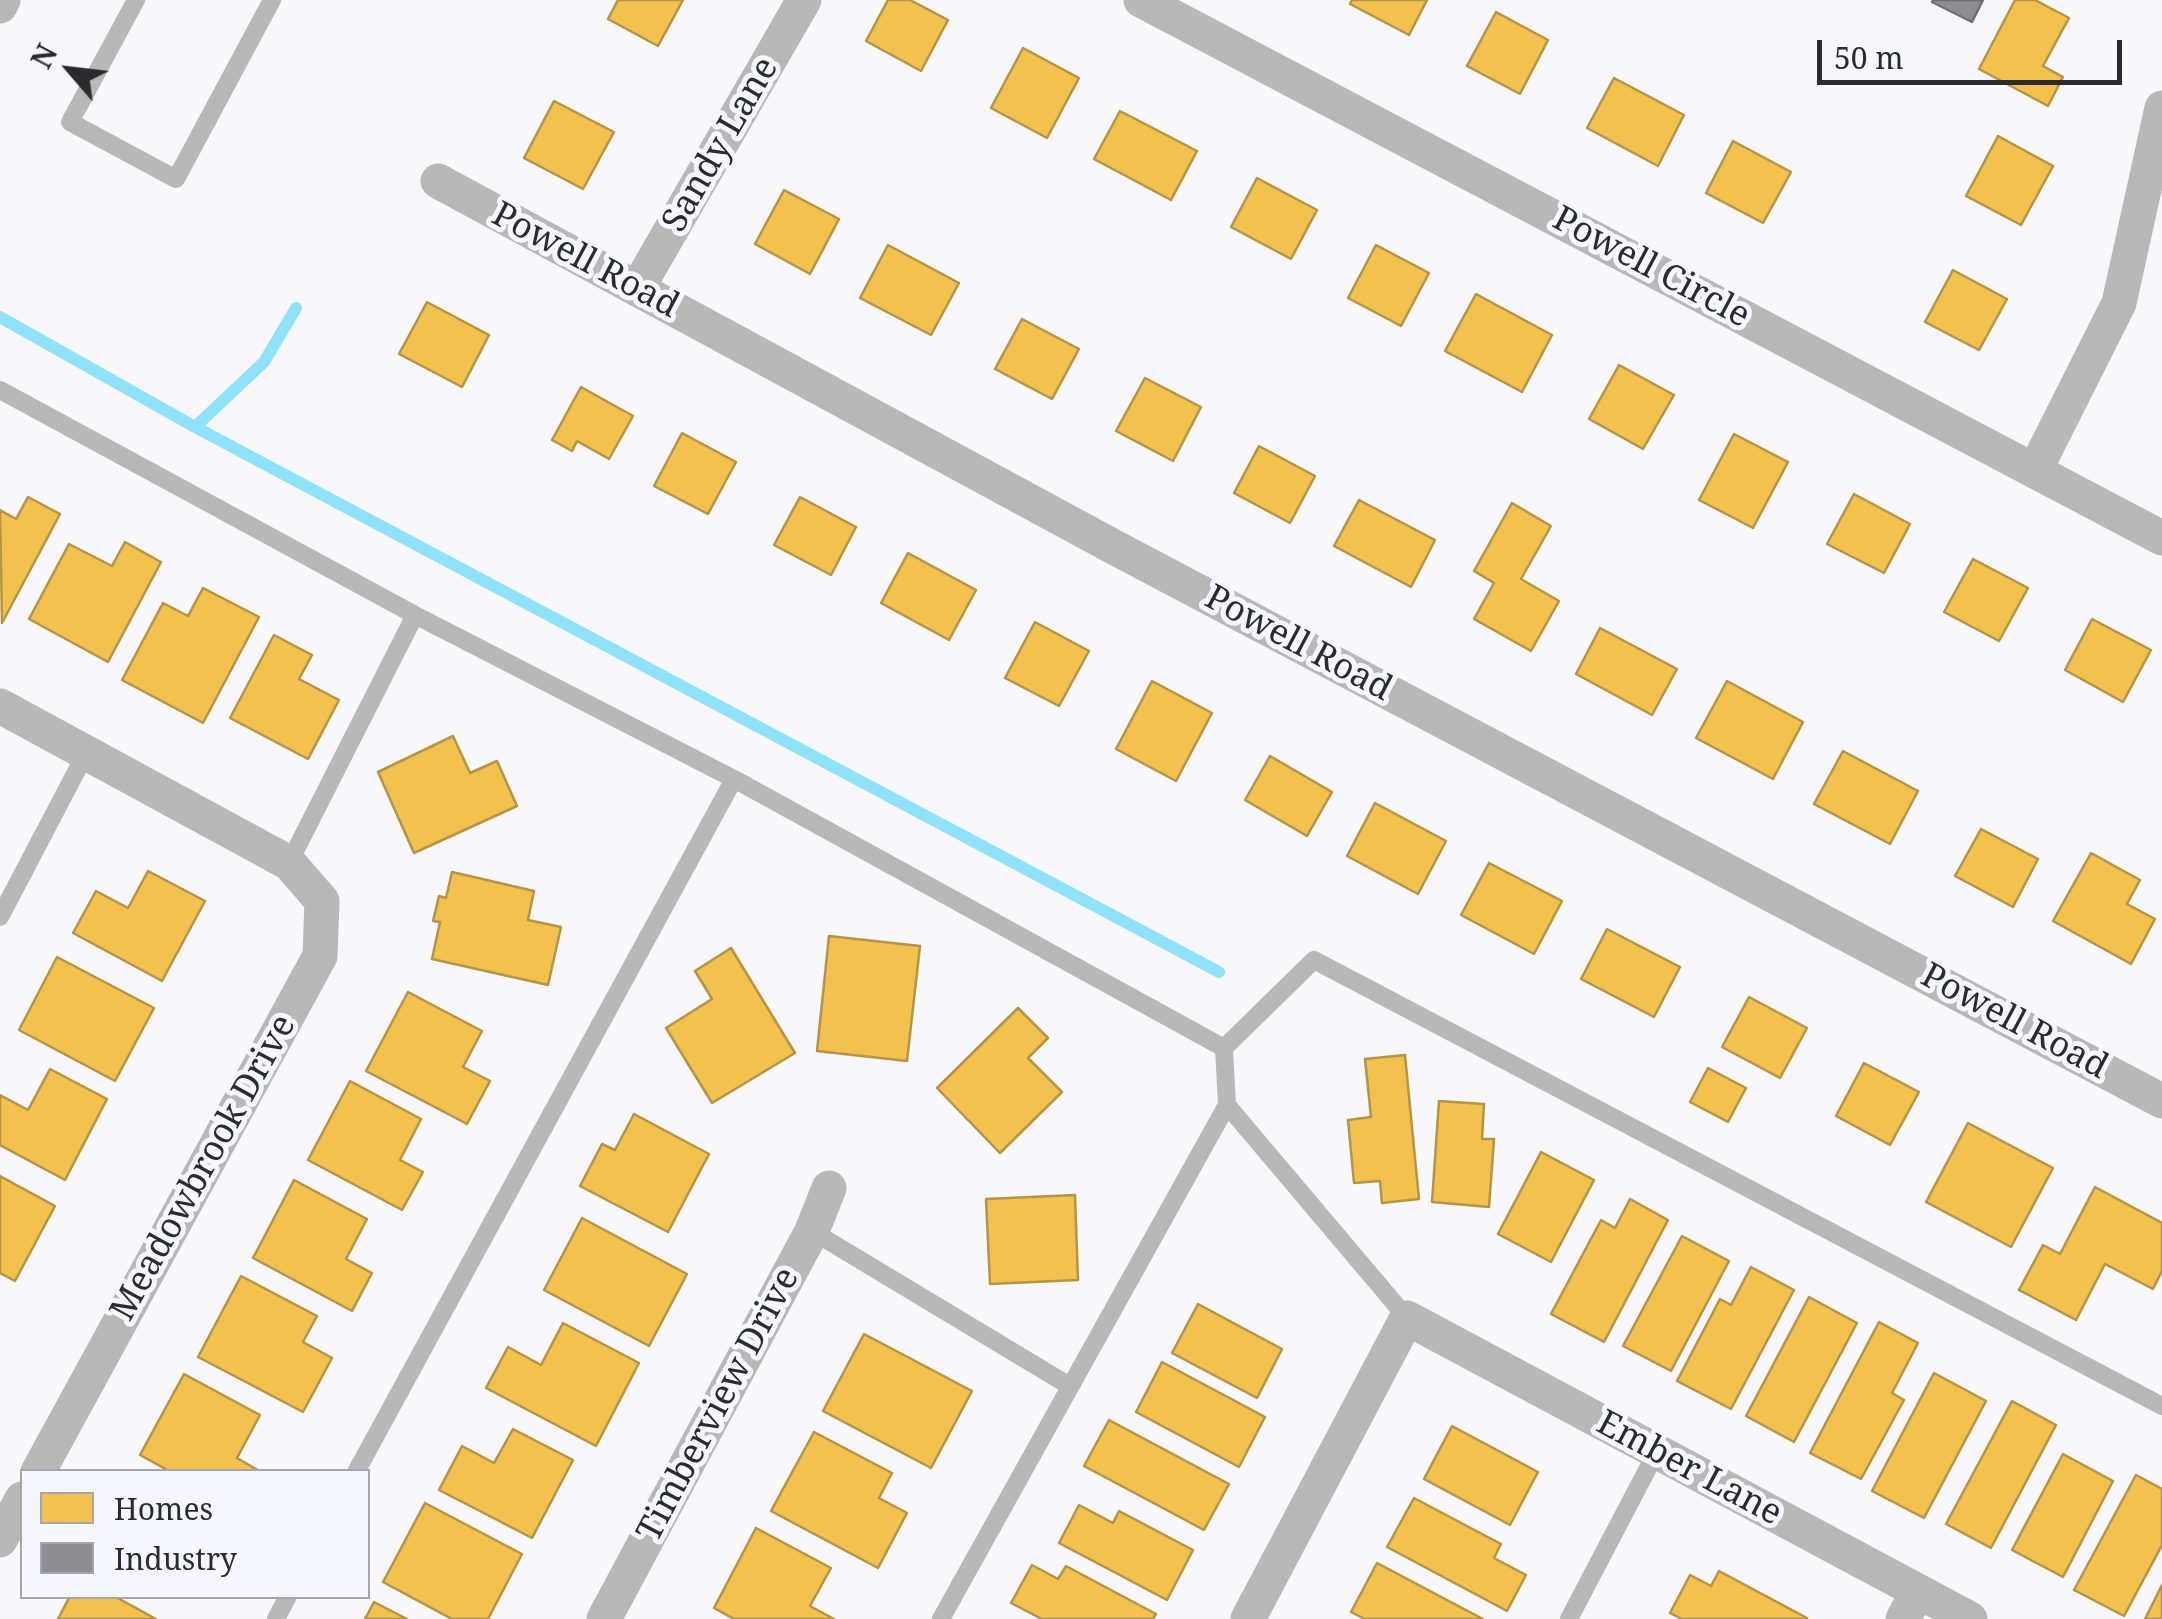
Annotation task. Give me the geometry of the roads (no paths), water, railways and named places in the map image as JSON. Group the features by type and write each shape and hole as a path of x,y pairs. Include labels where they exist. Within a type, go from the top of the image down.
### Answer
{"street":[{"name":"Sandy Lane","path":"638,290 804,0"},
{"name":"Powell Circle","path":"1140,0 2162,538"},
{"path":"2035,470 2120,303 2162,108"},
{"name":"Powell Road","path":"438,181 1112,546 2162,1100"},
{"name":"Meadowbrook Drive","path":"0,706 289,864 322,901 320,956 40,1469"},
{"name":"Timberview Drive","path":"604,1619 812,1231 829,1188"},
{"path":"1248,1619 1407,1318"},
{"name":"Ember Lane","path":"1407,1318 1656,1451 1910,1605 1970,1619"},
{"path":"0,1540 20,1503"}],"lane":[{"path":"136,0 70,122 176,179 272,0"},
{"path":"0,390 416,615 734,780 1224,1048"},
{"path":"289,864 416,615"},
{"path":"0,918 86,753"},
{"path":"358,1469 734,780"},
{"path":"940,1619 1227,1105 1224,1048 1314,960 2162,1406"},
{"path":"1227,1105 1407,1318"},
{"path":"812,1231 1068,1385"},
{"path":"1569,1619 1656,1451"}],"waterway":[{"path":"195,427 264,362 296,308"},
{"path":"0,317 195,427 1219,972"}]}
